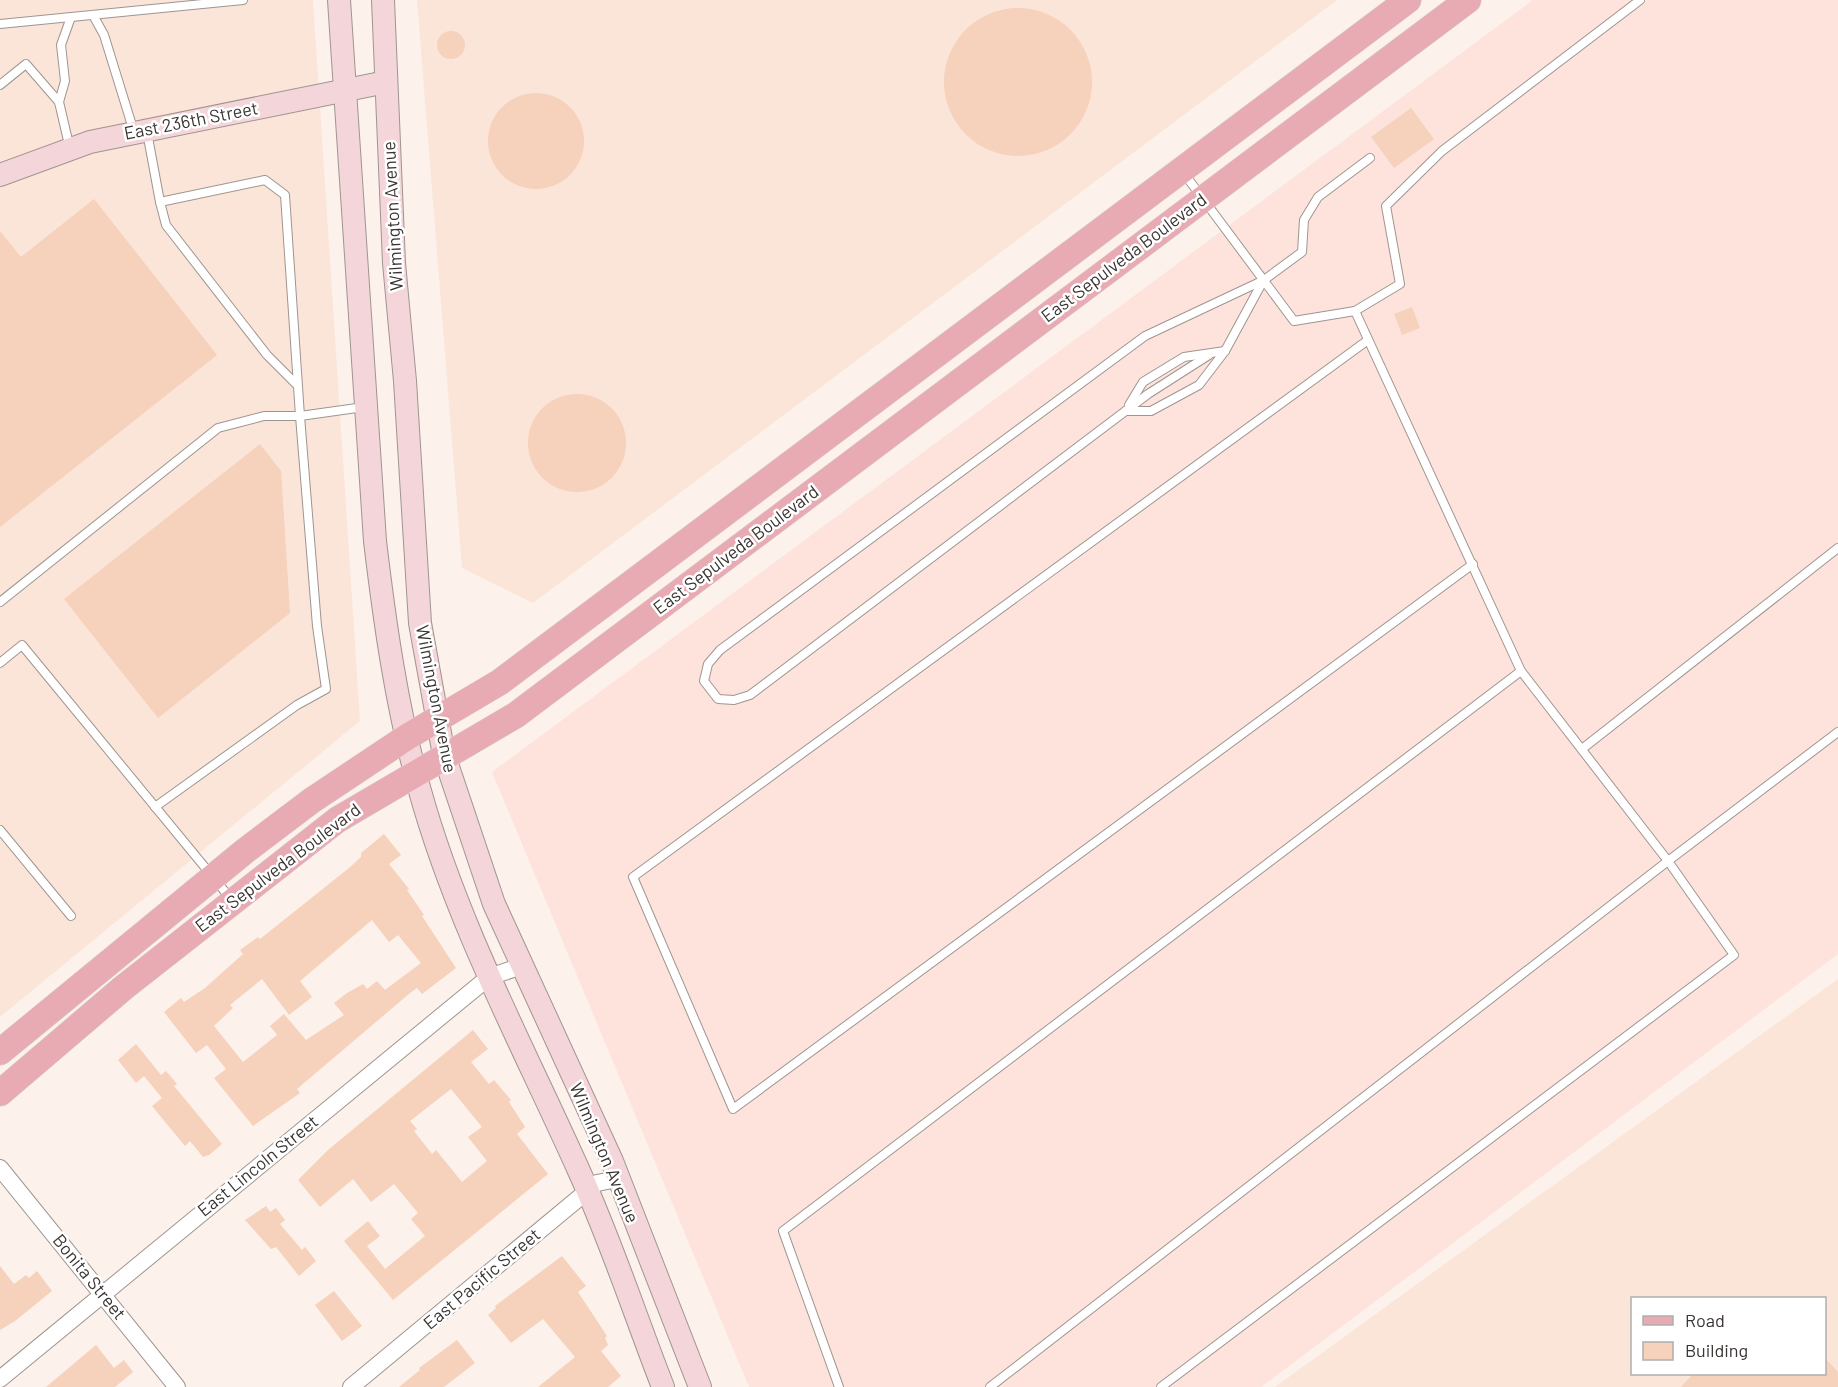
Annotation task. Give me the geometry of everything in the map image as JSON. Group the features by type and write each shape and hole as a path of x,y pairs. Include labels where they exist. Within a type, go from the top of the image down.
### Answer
{"main road":[{"name":"Wilmington Avenue","path":"339,0 375,541 383,606 407,737 416,773 464,916 489,977 588,1191 663,1387"},
{"name":"Wilmington Avenue","path":"383,0 394,263 405,381 420,623 444,755 494,904 612,1161 617,1179 700,1387"},
{"name":"East Sepulveda Boulevard","path":"0,1052 311,801 407,737 501,682 1408,0"},
{"name":"East Sepulveda Boulevard","path":"0,1093 123,988 337,820 444,755 516,715 1468,0"},
{"name":"East 236th Street","path":"0,175 70,148 140,131 386,82"}],"street":[{"name":"East Lincoln Street","path":"0,1379 489,977 522,966"},
{"name":"Bonita Street","path":"0,1168 177,1387"},
{"name":"East Pacific Street","path":"351,1387 597,1183 617,1179"}],"lane":[{"path":"0,24 243,0"},
{"path":"1182,171 1294,321 1355,311 1400,284 1386,206 1442,151 1640,0"},
{"path":"93,15 104,35 140,131 166,225 267,355 296,384"},
{"path":"59,102 65,81 62,45 71,17"},
{"path":"0,85 26,64 59,102 70,148"},
{"path":"1225,351 1184,357 1143,382 1126,411 750,695 734,700 718,699 704,681 708,664 720,650 1145,336 1263,280 1302,252 1304,220 1318,197 1370,158"},
{"path":"155,807 297,705 326,689 317,626 296,384 285,195 266,180 160,202"},
{"path":"1126,411 1151,411 1199,385 1225,351 1263,280"},
{"path":"1161,1387 1734,955 1668,861 1521,671 1355,311"},
{"path":"1368,340 633,877 733,1109 1473,564"},
{"path":"0,602 218,428 264,416 300,416 365,406"},
{"path":"1582,749 1838,548"},
{"path":"0,663 22,645 233,902"},
{"path":"838,1387 783,1231 1521,671"},
{"path":"990,1387 1668,861 1838,732"},
{"path":"0,830 71,916"}],"shaded area":[{"path":"0,0 313,0 360,721 0,1017"},
{"path":"417,0 1337,0 533,603 462,568"},
{"path":"1533,0 1838,0 1838,954 1261,1387 749,1387 492,772"},
{"path":"1838,979 1838,1387 1275,1387"}],"building":[{"path":"1018,8 1032,9 1046,14 1059,20 1070,30 1080,41 1086,54 1091,68 1091,96 1086,110 1080,123 1070,134 1059,144 1046,150 1032,155 1018,156 1004,155 990,150 977,144 966,134 956,123 950,110 945,96 944,82 945,68 950,54 956,41 966,30 977,20 990,14 1004,9"},
{"path":"451,31 461,35 465,45 461,55 451,59 441,55 437,45 441,35"},
{"path":"536,93 554,97 570,107 580,123 584,141 580,159 570,175 554,185 536,189 518,185 502,175 492,159 488,141 492,123 502,107 518,97"},
{"path":"1411,108 1434,139 1394,168 1371,137"},
{"path":"94,199 217,355 0,527 0,231 21,257"},
{"path":"1412,307 1420,328 1402,335 1394,314"},
{"path":"577,394 596,398 612,408 622,424 626,443 622,462 612,478 596,488 577,492 558,488 542,478 532,462 528,443 532,424 542,408 558,398"},
{"path":"260,444 281,471 290,613 158,718 64,599"},
{"path":"384,834 401,855 389,864 409,889 407,890 424,915 422,916 456,968 422,994 417,988 410,993 297,1089 300,1093 253,1126 214,1078 226,1069 207,1045 196,1053 164,1012 181,998 184,1002 205,988 243,954 240,950 258,937 260,939 349,868 361,857 361,853","holes":["372,920 389,942 398,935 421,963 385,990 377,981 367,989 363,984 347,993 334,1003 344,1015 306,1040 284,1014 270,1026 277,1035 243,1062 214,1026 233,1008 230,1005 262,979 289,1015 312,997 300,981"]},
{"path":"473,1030 488,1049 471,1062 489,1084 494,1080 511,1100 509,1102 525,1127 517,1134 548,1174 393,1300 344,1241 368,1221 380,1236 367,1246 385,1269 425,1236 411,1219 418,1213 394,1184 371,1202 353,1179 320,1207 298,1180 328,1150","holes":["451,1089 482,1127 468,1137 487,1161 462,1182 436,1150 432,1154 414,1131 417,1129 410,1121"]},
{"path":"136,1044 161,1075 166,1071 177,1084 174,1086 222,1144 209,1155 203,1157 190,1141 185,1146 152,1106 162,1098 144,1076 136,1083 118,1060"},
{"path":"266,1206 270,1212 276,1208 285,1220 280,1224 302,1250 305,1247 316,1261 299,1276 276,1247 271,1249 245,1220"},
{"path":"562,1256 586,1286 578,1292 607,1336 605,1338 608,1345 601,1351 621,1376 608,1387 538,1387 575,1357 543,1319 511,1343 488,1315 496,1308 495,1306"},
{"path":"0,1266 14,1284 26,1275 29,1278 37,1271 52,1291 15,1321 0,1330"},
{"path":"334,1291 362,1326 342,1341 315,1305"},
{"path":"457,1340 475,1363 444,1387 399,1387 420,1370 419,1368"},
{"path":"96,1345 114,1368 124,1360 133,1372 115,1387 46,1387"},
{"path":"1826,1359 1838,1372 1838,1387 1681,1387 1692,1375 1826,1375"}]}
